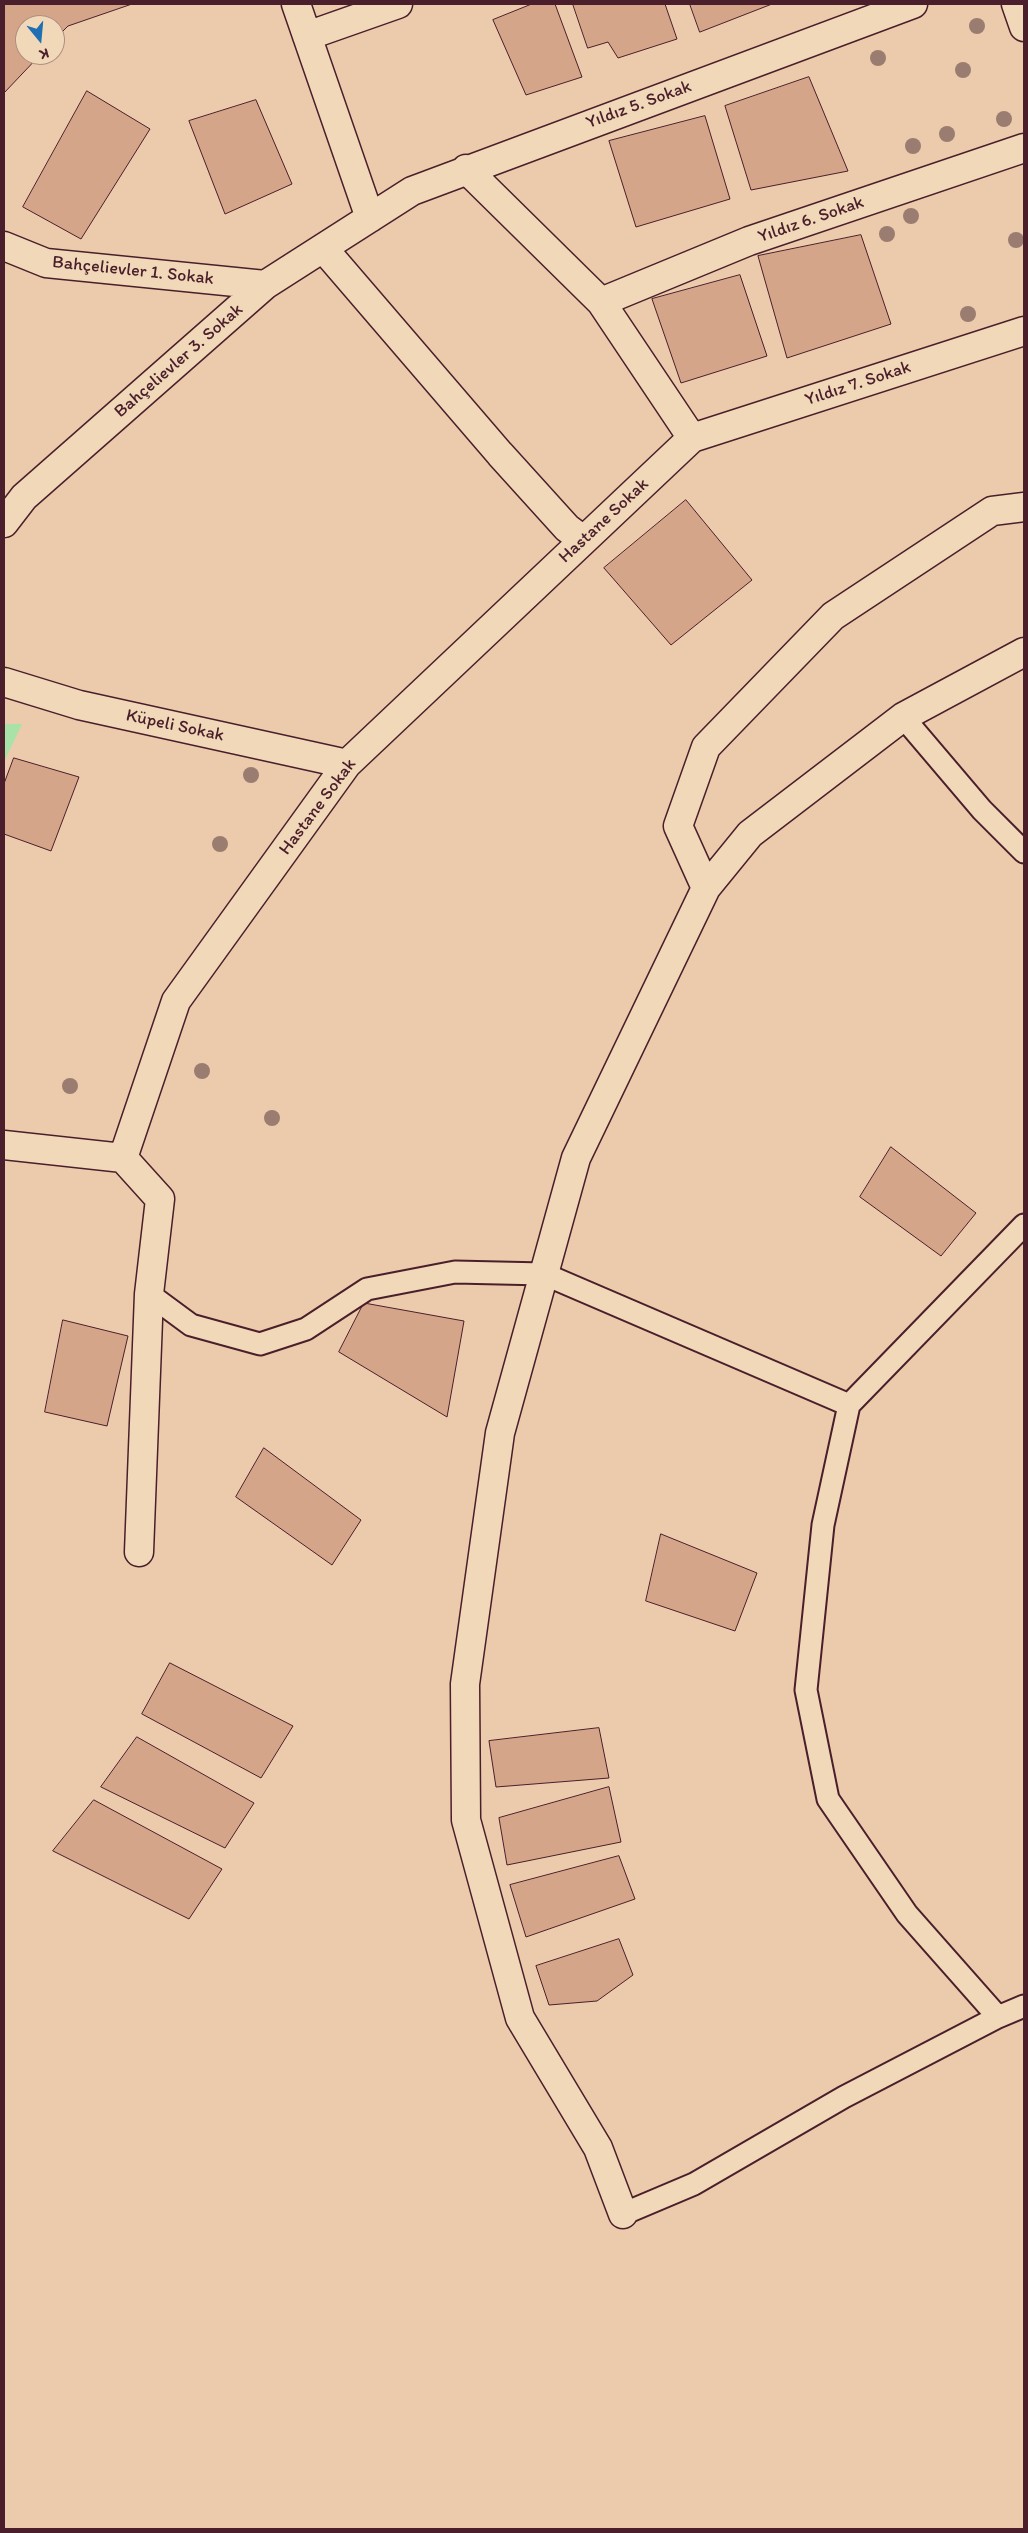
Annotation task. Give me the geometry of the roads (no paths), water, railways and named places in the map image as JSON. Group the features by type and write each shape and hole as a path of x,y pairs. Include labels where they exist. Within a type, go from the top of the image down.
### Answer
{"street":[{"path":"296,4 370,218"},
{"path":"307,36 398,4"},
{"name":"Yıldız 5. Sokak","path":"370,218 412,191 466,169 913,4"},
{"path":"1016,4 1024,26"},
{"name":"Yıldız 6. Sokak","path":"601,302 749,241 1024,148"},
{"path":"466,169 601,302 692,438"},
{"name":"Bahçelievler 3. Sokak","path":"4,523 24,497 265,285 370,218"},
{"name":"Bahçelievler 1. Sokak","path":"4,246 46,263 265,285"},
{"path":"323,248 500,454 567,528 583,540"},
{"name":"Yıldız 7. Sokak","path":"692,438 1024,331"},
{"name":"Hastane Sokak","path":"123,1158 176,1002 347,764 692,438"},
{"path":"706,888 678,826 706,747 833,616 992,511 1024,507"},
{"path":"623,2214 598,2148 520,2018 466,1820 465,1684 500,1433 576,1158 706,888 750,834 903,717 1024,652"},
{"name":"Küpeli Sokak","path":"4,682 79,705 347,764"},
{"path":"4,1145 123,1158 160,1199 149,1294 139,1552"}],"lane":[{"path":"903,717 982,810 1024,852"},
{"path":"998,2017 907,1914 828,1799 806,1690 824,1525 849,1405 1024,1225"},
{"path":"149,1294 191,1325 260,1344 306,1329 367,1288 455,1272 544,1274 849,1405"},
{"path":"623,2214 694,2184 844,2097 998,2017 1024,2006"}]}
